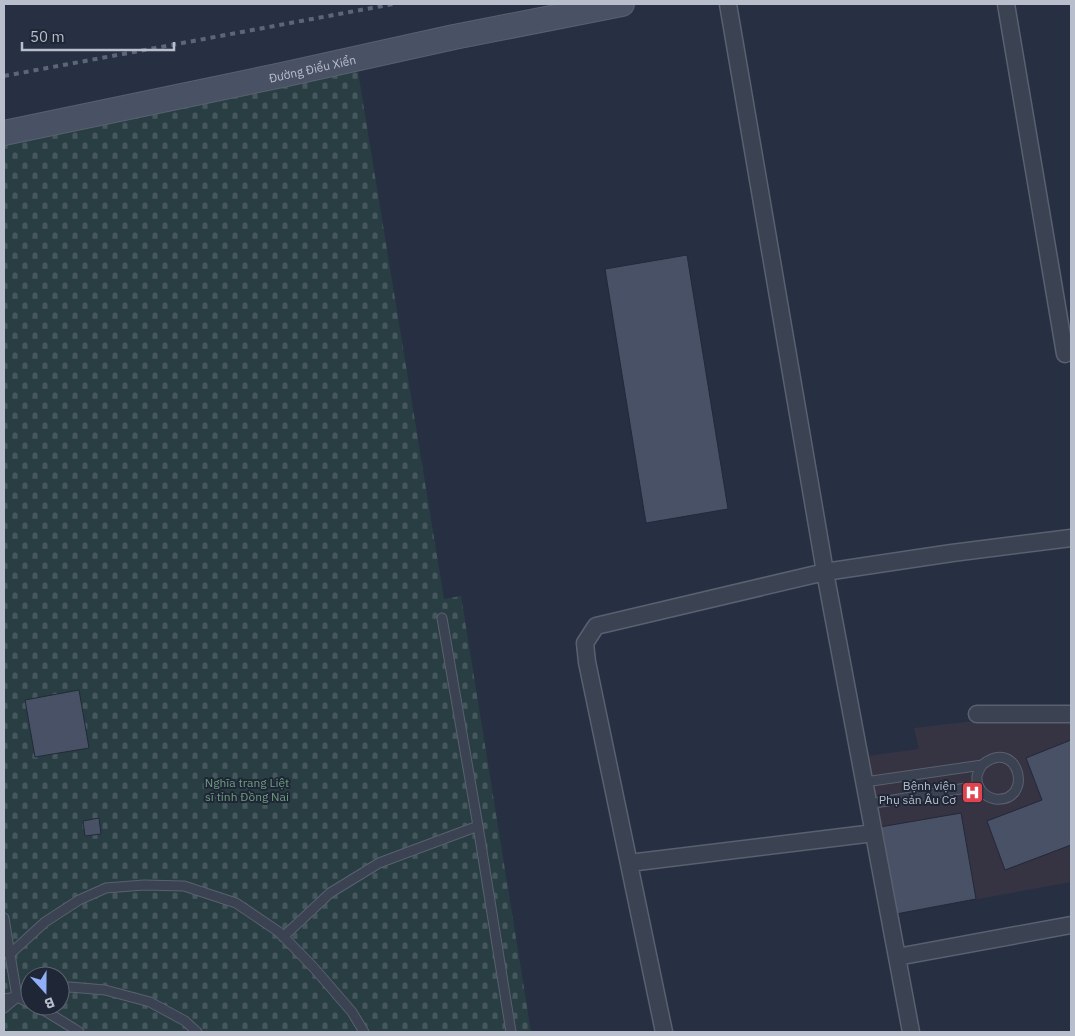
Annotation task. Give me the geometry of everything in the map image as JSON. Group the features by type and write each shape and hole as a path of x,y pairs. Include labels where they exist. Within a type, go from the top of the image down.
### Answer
{"street":[{"name":"Đường Điểu Xiển","path":"4,133 282,75 454,36 622,4"},
{"path":"728,4 825,572 911,1032"},
{"path":"1006,4 1065,354"},
{"path":"664,1032 587,662 585,643 596,626 825,572 1071,538"},
{"path":"978,714 1071,714"},
{"path":"629,864 874,833"},
{"path":"897,957 1071,926"}],"lane":[{"path":"442,618 511,1032"},
{"path":"1000,757 1009,760 1016,767 1019,776 1018,786 1012,794 1003,798 993,799 984,794 978,786 977,775 982,765 990,759 1000,757"},
{"path":"865,782 982,765"},
{"path":"869,804 978,786"},
{"path":"284,937 330,893 379,863 478,826"},
{"path":"7,953 45,922 79,900 106,888 144,885 184,886 236,903 279,932 314,968 352,1012 364,1032"},
{"path":"4,918 7,953 17,997"},
{"path":"70,987 105,990 150,1002 185,1021 197,1032"},
{"path":"4,998 20,996"},
{"path":"4,1008 17,997"},
{"path":"53,1016 79,1032"}],"shaded area":[{"name":"Bệnh viện Phụ sản Âu Cơ","path":"974,721 1071,721 1071,882 896,914 867,756 919,749 914,728"}],"green space":[{"name":"Nghĩa trang Liệt sĩ tỉnh Đồng Nai","path":"357,66 444,599 461,596 531,1032 4,1032 4,140"}],"building":[{"path":"687,255 728,509 646,523 605,269"},
{"path":"79,690 89,748 35,757 25,700"},
{"path":"1071,740 1071,845 1005,870 987,821 1042,800 1026,758"},
{"path":"961,813 976,899 896,914 880,827"},
{"path":"99,818 101,834 85,836 83,821"}],"railway":[{"path":"4,76 393,4"}],"place":[{"name":"Bệnh viện Phụ sản Âu Cơ","path":"972,792"}]}
